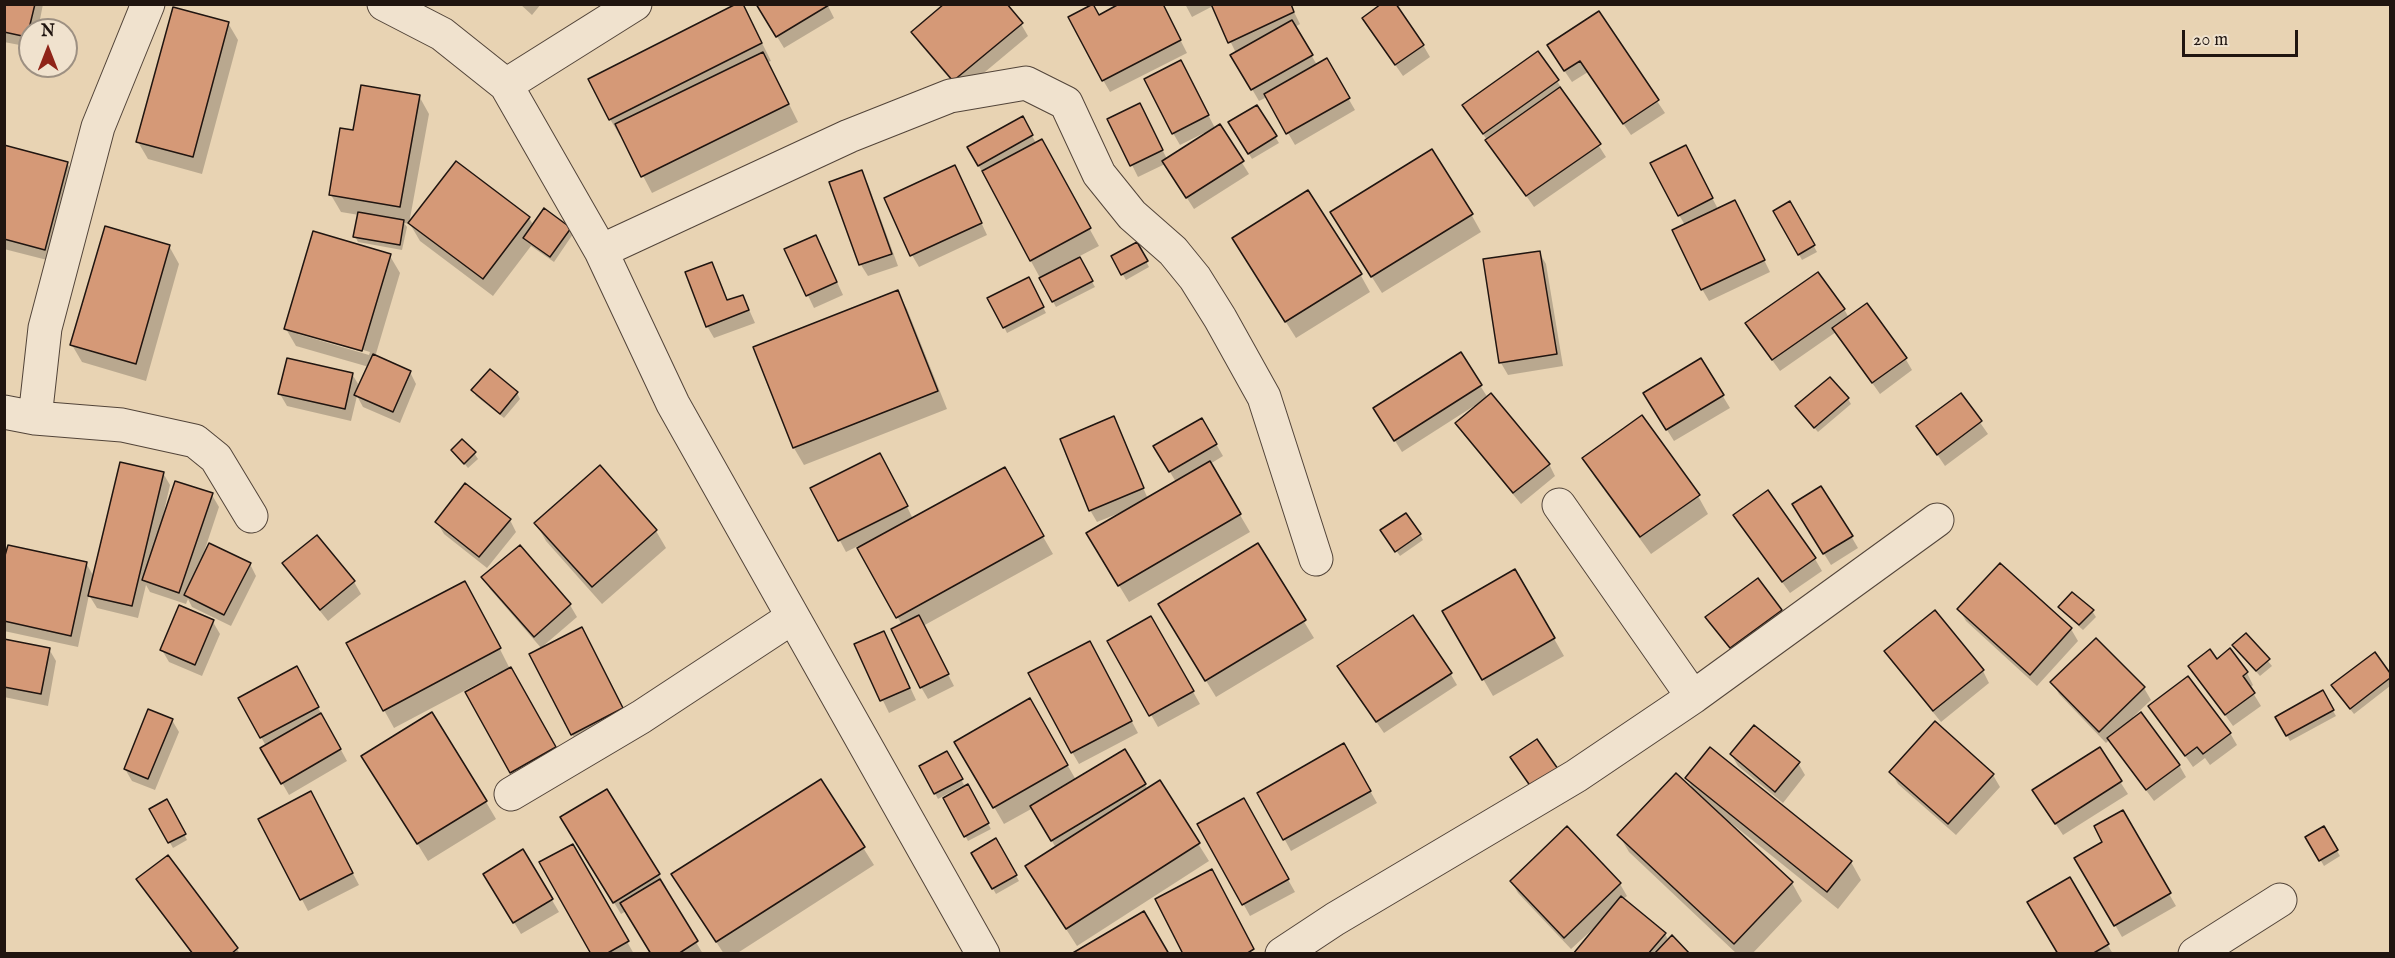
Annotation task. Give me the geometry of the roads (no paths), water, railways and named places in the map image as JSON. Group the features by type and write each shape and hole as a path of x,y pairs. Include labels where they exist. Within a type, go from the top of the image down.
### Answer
{"street":[{"path":"148,4 94,139 20,415 122,425 195,441 216,458 251,516"},
{"path":"384,4 442,34 506,85 601,251 673,404 983,954"},
{"path":"506,85 635,4"},
{"path":"601,251 849,136 950,96 1026,83 1066,103 1099,174 1132,215 1173,250 1195,278 1220,318 1264,397 1316,559"},
{"path":"1559,505 1693,697"},
{"path":"1282,954 1335,919 1576,776 1693,697 1937,520"},
{"path":"511,794 641,717 793,617"},
{"path":"2195,954 2280,900"}]}
